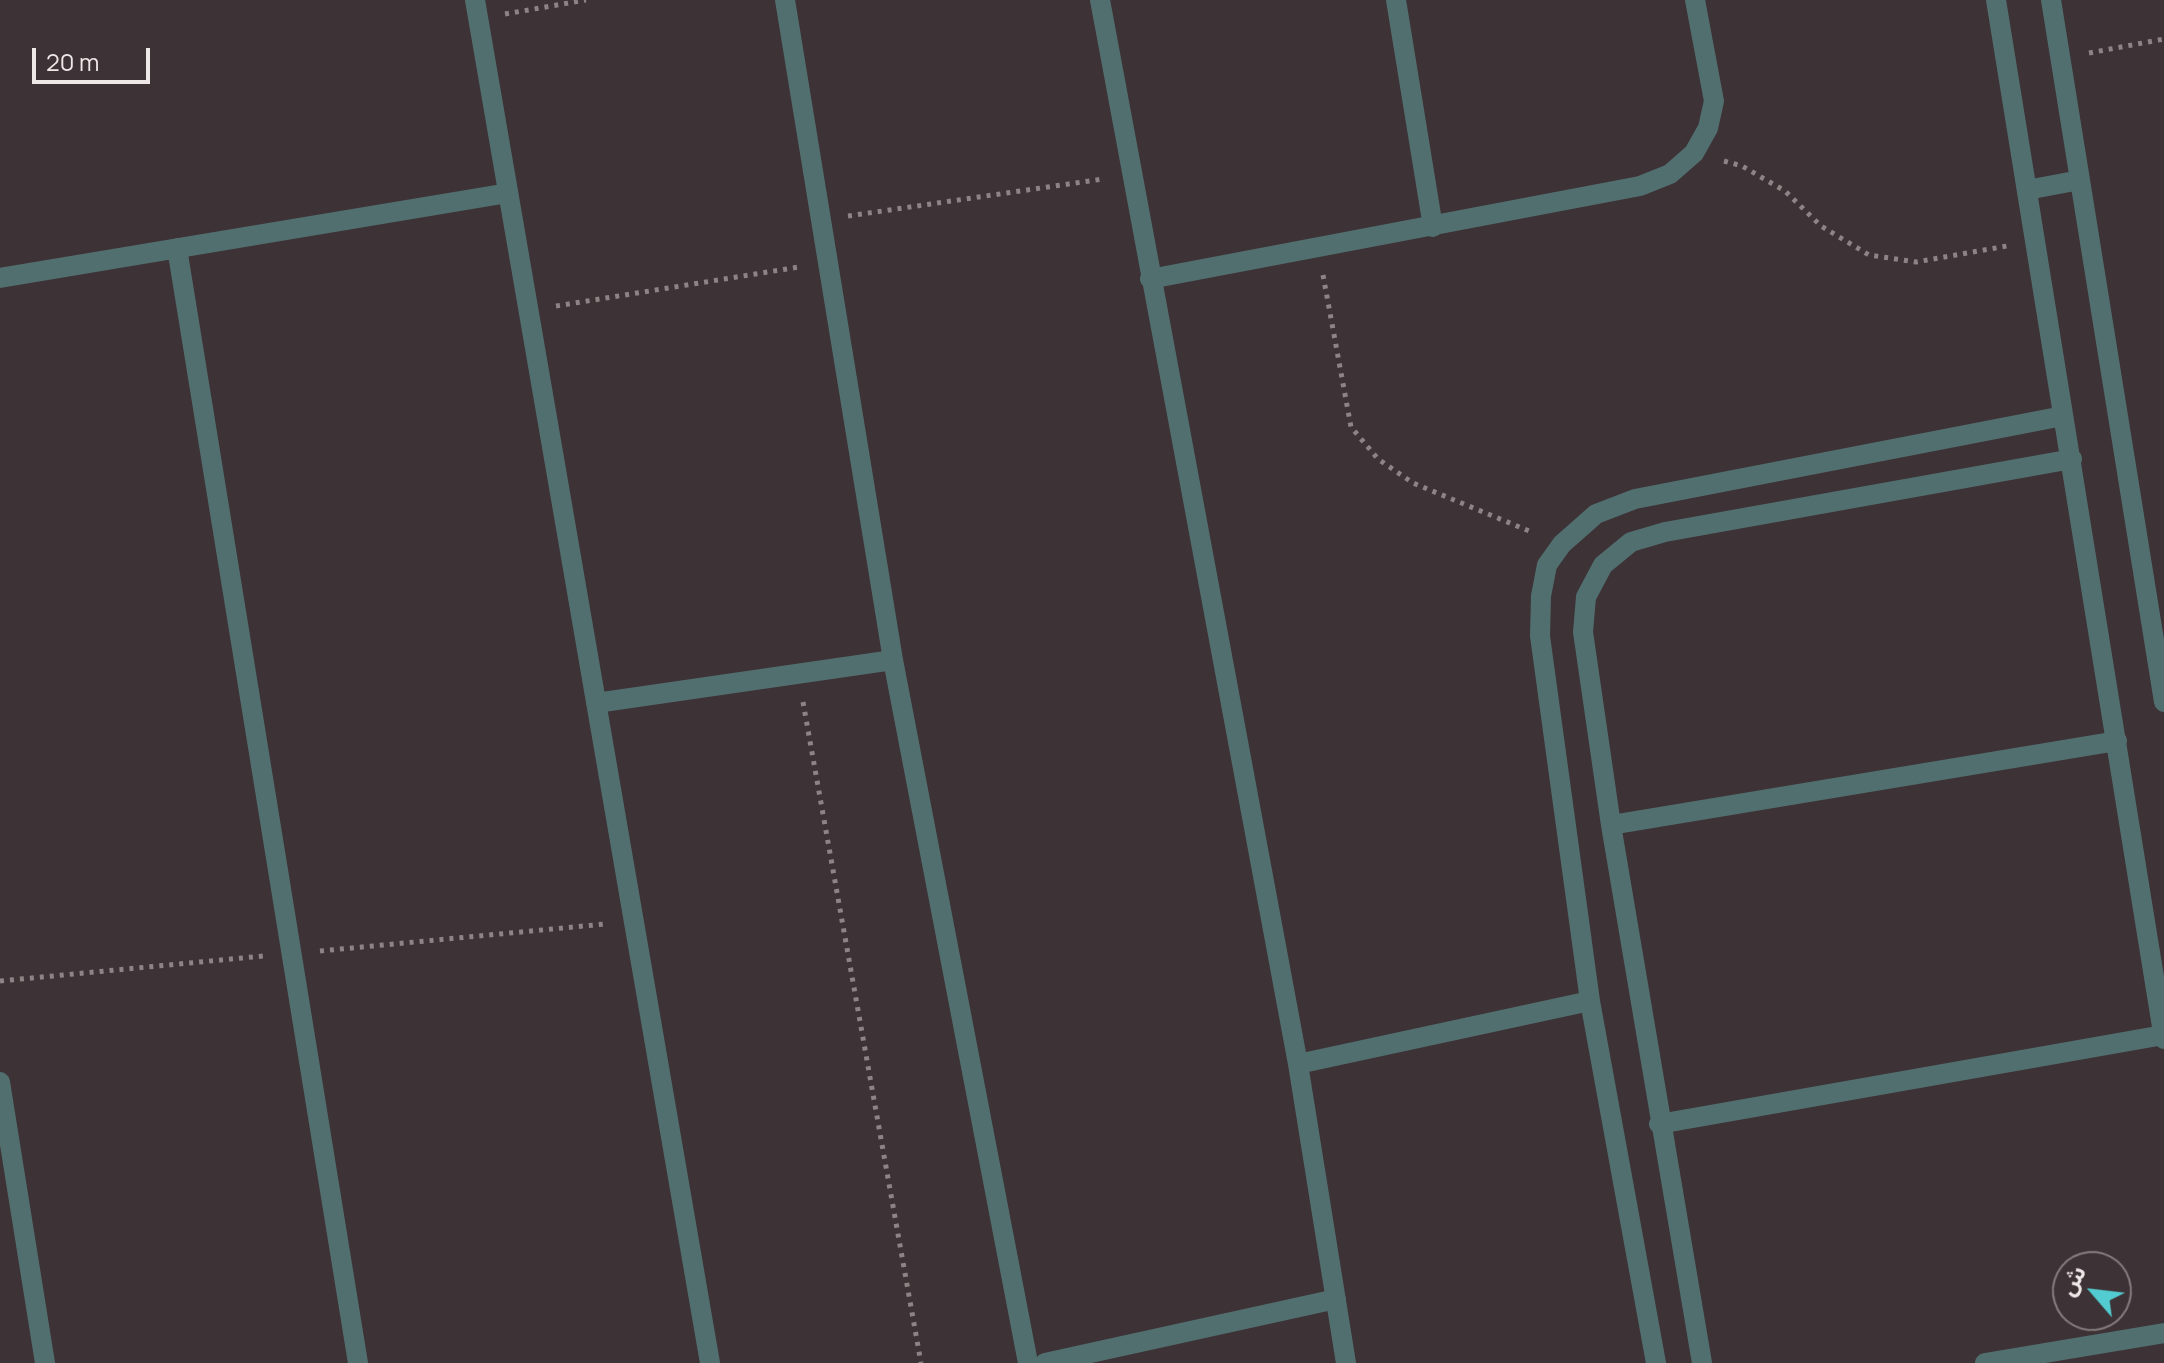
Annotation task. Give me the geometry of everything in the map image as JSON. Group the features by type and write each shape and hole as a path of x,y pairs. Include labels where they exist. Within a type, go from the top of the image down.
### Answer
{"street":[{"path":"785,0 893,660 1028,1363"},
{"path":"1100,0 1298,1064 1346,1363"},
{"path":"1396,0 1433,227"},
{"path":"1150,279 1640,186 1670,174 1694,153 1708,128 1714,101 1695,0"},
{"path":"1659,1124 2164,1037 1996,0"},
{"path":"2051,0 2157,616 2164,702"},
{"path":"477,9 710,1363"},
{"path":"2027,190 2080,180"},
{"path":"0,278 508,193"},
{"path":"177,248 358,1363"},
{"path":"1656,1363 1590,1001 1540,636 1541,596 1547,565 1562,544 1596,514 1635,499 2063,416"},
{"path":"1702,1363 1659,1124 1611,825 1583,632 1586,597 1603,565 1631,542 1665,532 2072,459"},
{"path":"596,703 893,660"},
{"path":"1611,825 2117,741"},
{"path":"1298,1064 1590,1001"},
{"path":"0,1082 45,1363"},
{"path":"1045,1363 1336,1299"},
{"path":"1985,1363 2164,1333"}],"path":[{"path":"477,9 586,0"},
{"path":"2060,59 2164,39"},
{"path":"1694,153 1742,166 1785,191 1821,226 1869,255 1916,262 2035,242"},
{"path":"820,219 1132,175"},
{"path":"1318,246 1351,427 1360,438 1378,459 1413,483 1562,544"},
{"path":"528,310 828,263"},
{"path":"798,674 921,1363"}]}
